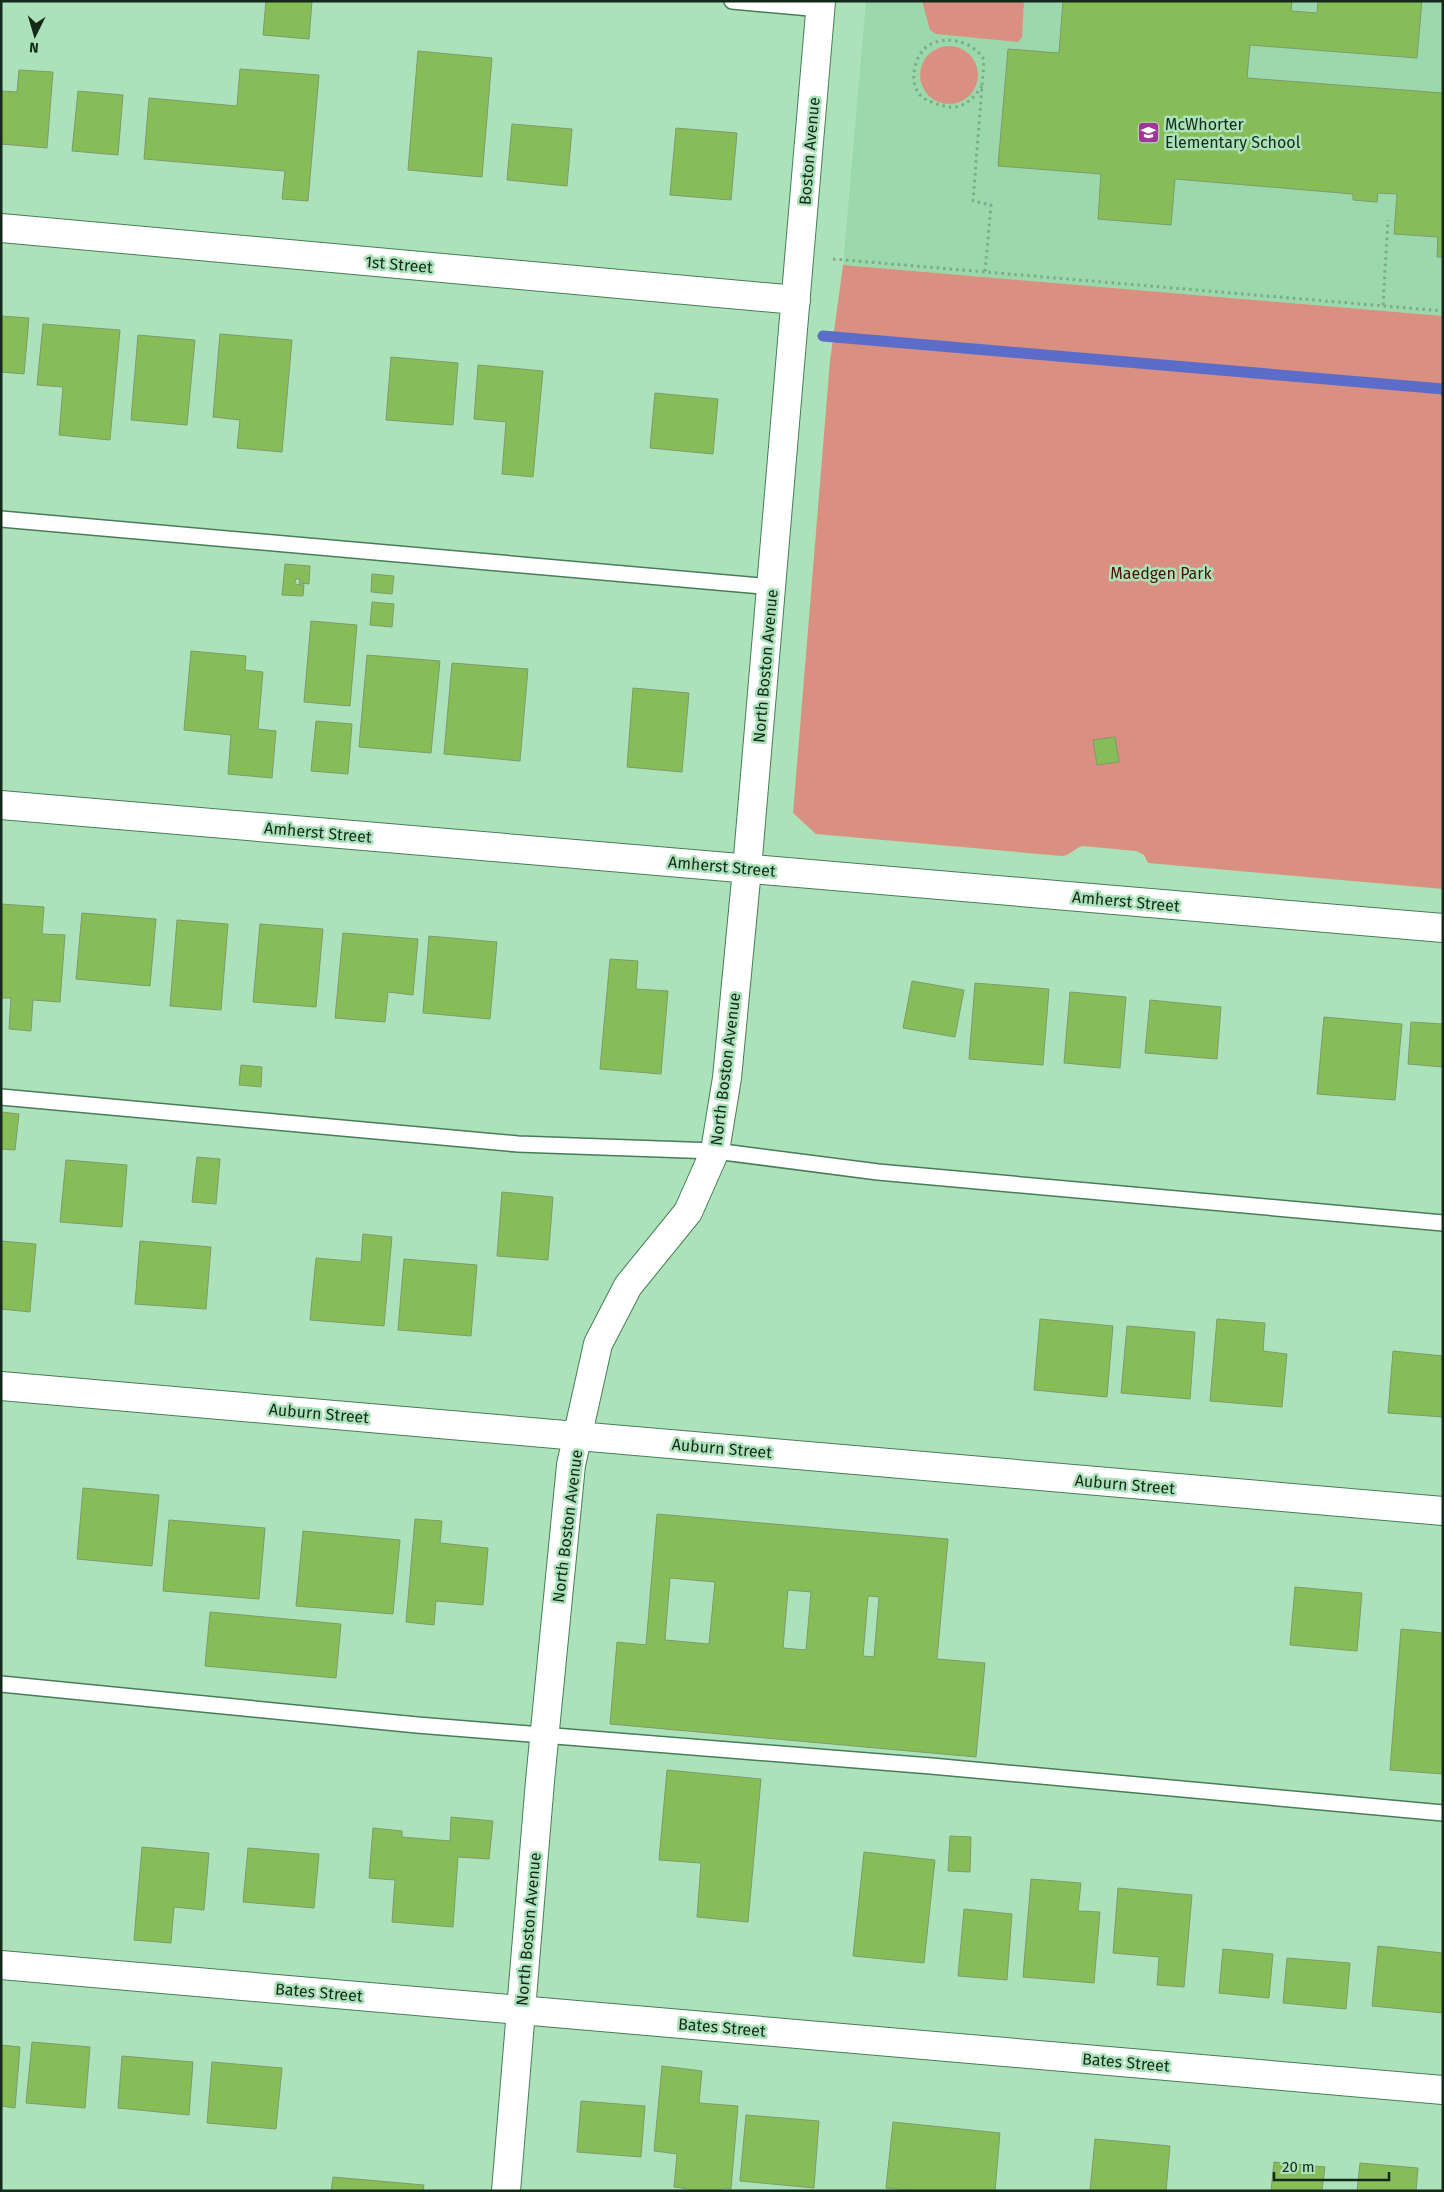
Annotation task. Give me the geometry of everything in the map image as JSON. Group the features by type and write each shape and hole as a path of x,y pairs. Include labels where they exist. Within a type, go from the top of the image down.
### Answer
{"street":[{"name":"Boston Avenue","path":"796,300 821,5"},
{"name":"1st Street","path":"1,228 796,300"},
{"name":"North Boston Avenue","path":"506,2191 545,1734 571,1466 598,1344 628,1286 688,1212 715,1152 727,1078 796,300"},
{"name":"Amherst Street","path":"1,804 1443,928"},
{"name":"Auburn Street","path":"1,1386 1443,1511"},
{"name":"Bates Street","path":"1,1965 1443,2090"}],"lane":[{"path":"732,1 821,5"},
{"path":"1,519 772,587"},
{"path":"1,1097 518,1144 715,1152 878,1172 1443,1223"},
{"path":"1,1684 417,1725 931,1766 1443,1813"}],"path":[{"path":"982,86 967,104 948,107 931,102 920,95 915,84 914,70 917,60 924,49 933,44 956,40 974,47 984,60 982,86 973,201 991,205 985,272"},
{"path":"1383,305 1388,220"},
{"path":"800,256 1443,311"}],"shaded area":[{"name":"McWhorter Elementary School","path":"866,1 1443,1 1443,316 843,265"}],"green space":[{"path":"922,1 1024,1 1022,37 1018,42 936,34 930,30"},
{"path":"943,46 955,46 970,54 978,69 978,81 970,96 955,104 943,104 928,96 920,81 920,69 928,54"},
{"name":"Maedgen Park","path":"843,265 1443,316 1443,889 1148,863 1144,855 1136,851 1082,846 1062,856 816,834 793,813 830,361"}],"building":[{"path":"266,1 312,1 309,39 263,35"},
{"path":"1063,1 1292,1 1291,11 1317,13 1318,1 1422,1 1417,58 1250,45 1247,78 1443,93 1443,257 1437,257 1438,237 1394,234 1397,194 1378,193 1377,202 1353,200 1353,194 1175,179 1171,225 1098,219 1101,174 998,166 1008,49 1059,53"},
{"path":"418,51 492,58 482,177 408,170"},
{"path":"240,69 319,75 308,201 282,199 285,171 144,159 149,98 237,106"},
{"path":"19,70 53,72 47,148 1,144 1,91 17,92"},
{"path":"78,91 123,95 118,155 72,151"},
{"path":"512,124 572,129 567,186 507,180"},
{"path":"676,128 737,133 731,200 670,195"},
{"path":"1,316 29,318 24,374 1,372"},
{"path":"43,324 120,330 110,440 59,435 63,387 37,385"},
{"path":"220,334 292,340 282,452 237,448 240,420 213,417"},
{"path":"138,335 195,340 187,425 131,420"},
{"path":"391,357 458,363 453,425 386,420"},
{"path":"478,365 543,371 533,477 502,474 506,422 474,419"},
{"path":"655,393 718,399 713,454 650,448"},
{"path":"285,564 310,566 309,584 299,583 300,579 296,579 295,582 295,584 304,585 303,596 282,595"},
{"path":"372,574 394,576 392,594 371,592"},
{"path":"372,602 394,604 392,627 370,625"},
{"path":"311,621 357,625 350,706 304,702"},
{"path":"191,651 246,656 245,670 263,672 258,729 276,731 272,778 228,774 231,735 184,730"},
{"path":"367,655 440,661 431,753 359,747"},
{"path":"452,663 528,669 520,761 444,754"},
{"path":"633,688 689,693 682,772 627,767"},
{"path":"316,721 352,724 348,774 311,771"},
{"path":"1115,737 1119,762 1097,765 1093,740"},
{"path":"1,904 44,907 42,934 65,935 60,1002 33,1000 31,1031 9,1029 11,998 1,998"},
{"path":"82,913 156,919 150,986 76,979"},
{"path":"177,920 228,924 221,1010 170,1006"},
{"path":"260,924 323,929 316,1007 253,1002"},
{"path":"343,933 418,939 413,995 388,992 385,1022 335,1018"},
{"path":"429,936 497,942 490,1019 423,1013"},
{"path":"610,959 638,961 636,989 668,991 661,1074 600,1069"},
{"path":"912,981 964,990 955,1037 903,1028"},
{"path":"975,983 1049,989 1043,1065 969,1059"},
{"path":"1070,992 1126,997 1120,1068 1064,1063"},
{"path":"1150,1000 1221,1007 1217,1059 1145,1053"},
{"path":"1324,1017 1402,1024 1395,1100 1317,1094"},
{"path":"1411,1022 1443,1024 1443,1067 1408,1064"},
{"path":"241,1065 262,1067 261,1087 239,1085"},
{"path":"1,1112 19,1114 15,1150 1,1149"},
{"path":"197,1157 220,1159 216,1204 192,1202"},
{"path":"66,1160 127,1165 122,1227 60,1222"},
{"path":"502,1192 553,1197 548,1260 497,1256"},
{"path":"363,1234 392,1237 384,1326 310,1320 316,1258 361,1262"},
{"path":"1,1241 36,1244 30,1312 1,1309"},
{"path":"140,1241 211,1247 206,1309 135,1304"},
{"path":"404,1259 477,1265 471,1336 398,1330"},
{"path":"1040,1319 1113,1326 1107,1397 1034,1390"},
{"path":"1217,1319 1265,1323 1263,1351 1287,1354 1282,1407 1210,1401"},
{"path":"1127,1326 1195,1332 1190,1399 1121,1393"},
{"path":"1393,1351 1443,1356 1443,1417 1388,1413"},
{"path":"83,1488 159,1495 152,1566 77,1559"},
{"path":"657,1514 948,1539 937,1659 985,1663 976,1757 610,1724 617,1642 646,1645","holes":["670,1578 715,1582 709,1644 665,1640","788,1590 811,1592 806,1650 783,1648","868,1596 879,1597 874,1657 863,1656"]},
{"path":"415,1519 442,1521 440,1543 488,1548 483,1605 436,1601 434,1625 406,1622"},
{"path":"169,1520 265,1528 259,1599 163,1591"},
{"path":"303,1531 400,1540 393,1614 296,1606"},
{"path":"1295,1587 1362,1593 1357,1651 1290,1645"},
{"path":"210,1612 341,1624 336,1678 205,1666"},
{"path":"1401,1629 1443,1633 1443,1774 1390,1770"},
{"path":"667,1770 761,1779 748,1922 697,1917 701,1863 659,1860"},
{"path":"451,1817 493,1821 489,1859 458,1857 453,1927 392,1922 395,1880 369,1878 373,1828 402,1831 402,1837 450,1841"},
{"path":"950,1836 971,1837 970,1872 948,1871"},
{"path":"142,1847 209,1853 204,1910 174,1907 171,1943 134,1940"},
{"path":"248,1848 319,1854 314,1908 243,1902"},
{"path":"864,1852 935,1860 924,1963 853,1956"},
{"path":"1031,1879 1081,1883 1078,1911 1100,1912 1094,1983 1023,1977"},
{"path":"1118,1888 1192,1895 1184,1987 1157,1985 1159,1957 1113,1953"},
{"path":"964,1909 1012,1914 1007,1980 958,1976"},
{"path":"1378,1946 1443,1953 1443,2013 1372,2006"},
{"path":"1223,1949 1273,1954 1269,1998 1219,1993"},
{"path":"1287,1958 1350,1963 1346,2009 1283,2003"},
{"path":"32,2042 90,2047 85,2108 26,2103"},
{"path":"1,2045 20,2047 15,2108 1,2106"},
{"path":"122,2056 193,2062 189,2115 118,2108"},
{"path":"212,2062 282,2068 276,2129 207,2123"},
{"path":"662,2066 702,2071 699,2103 738,2106 731,2189 723,2188 723,2191 689,2191 689,2189 674,2187 677,2154 654,2151"},
{"path":"581,2101 645,2106 641,2157 577,2152"},
{"path":"746,2115 819,2121 814,2188 740,2181"},
{"path":"893,2122 1000,2133 995,2191 919,2191 886,2188"},
{"path":"1095,2139 1170,2146 1166,2191 1090,2191"},
{"path":"1274,2162 1325,2167 1322,2191 1271,2191"},
{"path":"1360,2163 1418,2168 1416,2191 1357,2191"},
{"path":"333,2177 424,2185 423,2191 331,2191"}],"waterway":[{"path":"823,336 1443,389"}],"place":[{"name":"McWhorter Elementary School","path":"1149,133"}]}
